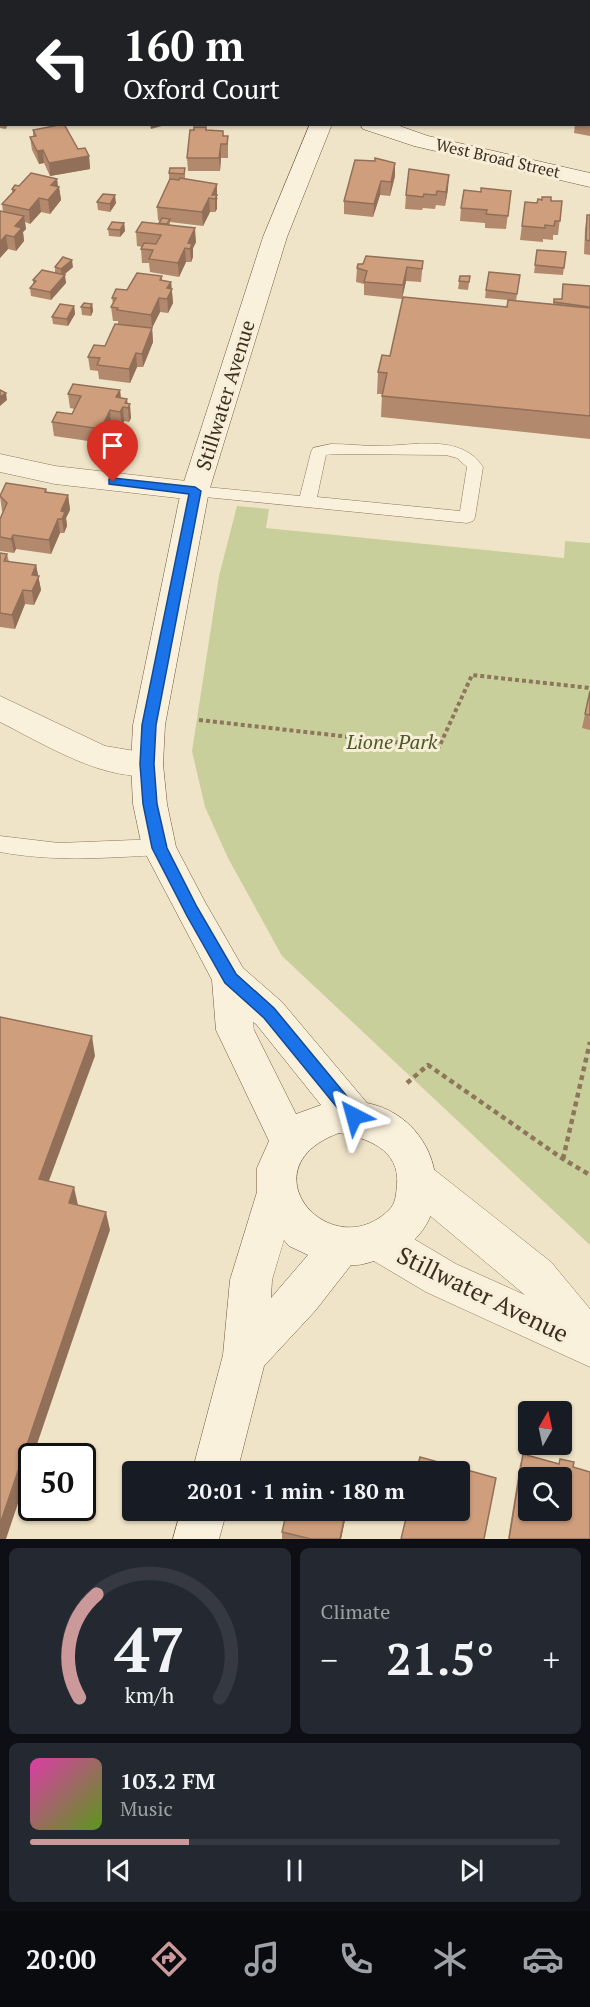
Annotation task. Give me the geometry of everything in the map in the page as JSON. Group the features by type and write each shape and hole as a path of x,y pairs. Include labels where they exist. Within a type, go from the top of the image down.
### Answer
{"main road":[{"name":"Stillwater Avenue","path":"320,126 306,155 275,237 195,491 149,725 147,764 150,804 159,848 230,979 269,1013 354,1116"},
{"name":"West Broad Street","path":"377,126 422,141 590,180"},
{"path":"0,463 55,475 195,491"},
{"path":"0,708 99,757 147,764"},
{"name":"Stillwater Avenue","path":"230,979 235,1030 289,1141"},
{"path":"354,1116 374,1121 391,1131 406,1145 414,1162 418,1181 417,1195 411,1210 392,1233 359,1243 326,1243 299,1229 281,1206 275,1175 280,1157 289,1141 311,1124 332,1118 354,1116"},
{"name":"Stillwater Avenue","path":"418,1181 536,1276 590,1344"},
{"path":"217,1461 245,1354 251,1280 277,1193"},
{"name":"Stillwater Avenue","path":"359,1243 590,1344"},
{"path":"245,1354 300,1297 359,1243"},
{"path":"196,1539 201,1521"}],"lane":[{"path":"195,491 307,502 467,517 475,467 469,458 458,452 412,448 371,451 329,448 319,452 307,502"},
{"path":"0,844 15,848 71,850 159,848"}],"path":[{"path":"199,720 439,747 472,675 590,688"},
{"path":"563,1159 590,1042"},
{"path":"407,1083 428,1065 563,1159 590,1175"}],"green space":[{"name":"Lione Park","path":"237,506 269,509 266,528 564,558 565,541 590,543 590,1245 282,956 228,858 205,807 192,751 219,576"}],"building":[{"path":"65,126 78,149 85,148 89,156 49,163 43,150 37,151 30,137 36,136 33,130"},
{"path":"194,127 223,131 223,136 228,136 227,144 221,144 219,158 187,158 190,130 194,130"},
{"path":"375,158 395,163 391,182 381,181 374,204 344,201 355,160 375,161"},
{"path":"170,168 185,168 184,174 169,173"},
{"path":"409,169 449,175 446,192 437,191 436,195 424,194 423,197 406,195"},
{"path":"31,173 57,179 51,185 59,187 48,200 39,198 29,210 2,204 15,190 12,189 15,185 19,186"},
{"path":"180,178 217,184 212,195 217,195 215,199 209,198 202,212 157,207 170,179 179,180"},
{"path":"481,188 511,191 508,216 486,214 487,210 461,208 464,190 481,192"},
{"path":"103,194 115,195 110,204 97,202"},
{"path":"542,197 551,197 551,201 562,201 560,221 555,221 554,226 545,225 545,228 522,226 525,202 537,203 538,199 542,200"},
{"path":"0,211 24,216 15,226 22,228 14,237 6,235 0,242"},
{"path":"587,215 590,215 590,241 586,240"},
{"path":"162,218 170,219 167,224 159,223"},
{"path":"112,222 124,223 120,230 108,229"},
{"path":"142,222 195,228 188,243 192,244 190,249 185,248 178,263 149,259 153,250 141,249 144,243 156,244 161,235 136,232"},
{"path":"537,250 566,252 564,268 535,265"},
{"path":"366,256 423,261 422,269 407,267 403,285 364,282 367,271 357,268 358,264 363,264"},
{"path":"63,257 72,260 61,269 55,267"},
{"path":"42,270 65,275 50,292 30,288 36,281 33,280"},
{"path":"489,272 520,275 517,294 486,290"},
{"path":"137,273 162,276 160,280 171,282 167,288 172,289 167,299 159,298 151,315 111,307 116,298 112,298 116,289 127,290"},
{"path":"460,276 470,276 469,282 459,281"},
{"path":"563,284 590,286 590,307 554,302 554,299 562,299"},
{"path":"403,297 507,307 508,300 590,308 590,416 382,396 387,373 378,372 382,355 390,356"},
{"path":"84,303 92,304 90,308 81,307"},
{"path":"60,304 74,306 67,319 52,317"},
{"path":"115,324 152,328 142,354 136,353 129,369 97,365 100,358 88,357 94,345 105,346"},
{"path":"73,384 120,390 116,397 127,399 125,403 130,404 128,408 123,407 120,412 110,410 101,429 52,422 57,412 72,414 81,396 68,394"},
{"path":"6,483 68,495 61,511 65,512 62,519 58,519 49,540 13,535 11,539 0,537 0,519 7,503 0,496"},
{"path":"0,553 7,554 4,561 36,565 32,575 39,576 32,591 23,590 12,615 0,613"},
{"path":"590,691 590,715 585,714"},
{"path":"0,1017 92,1036 39,1179 74,1187 69,1203 106,1212 28,1443 18,1443 18,1471 0,1524"},
{"path":"523,1455 559,1464 560,1459 574,1462 573,1467 590,1472 590,1539 509,1539 518,1484 518,1521 572,1521 572,1467 521,1467"},
{"path":"420,1457 434,1461 419,1461"},
{"path":"470,1471 496,1478 484,1539 401,1539 405,1521 470,1521"},
{"path":"284,1521 344,1521 340,1539 311,1539 282,1532"}],"route":[{"path":"113,482 195,491 149,725 147,764 150,804 159,848 230,979 269,1013 354,1116"}]}
